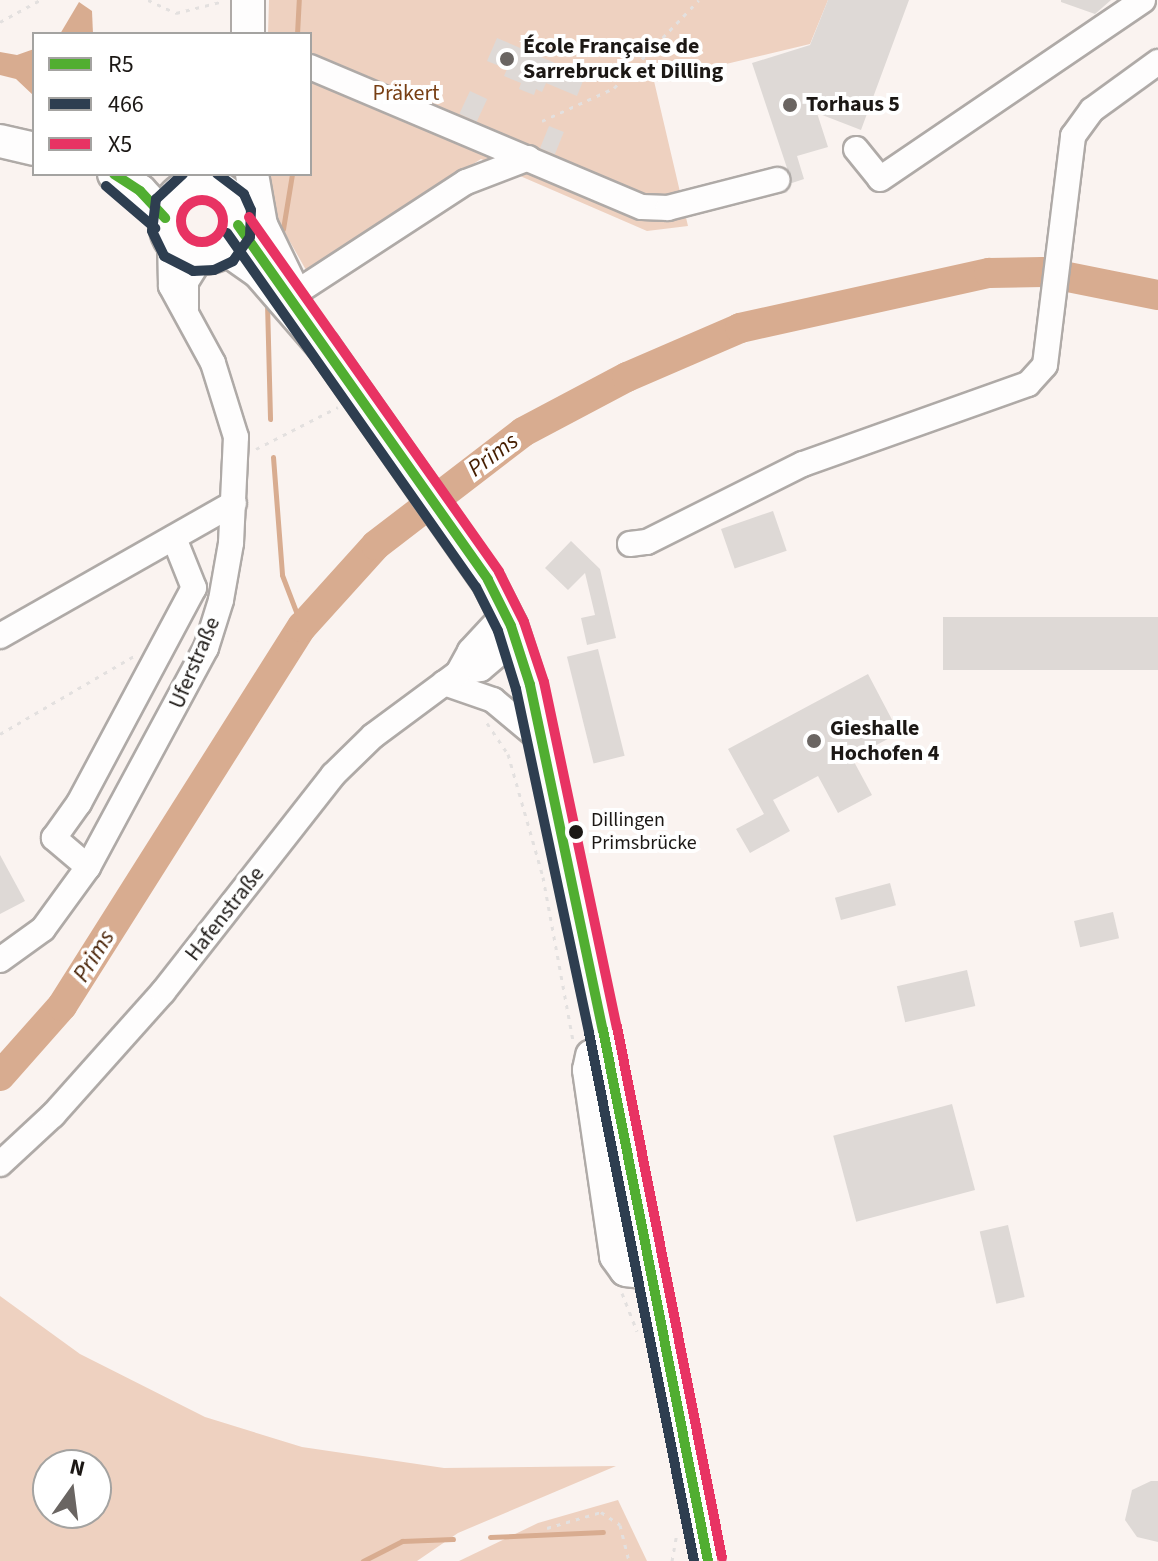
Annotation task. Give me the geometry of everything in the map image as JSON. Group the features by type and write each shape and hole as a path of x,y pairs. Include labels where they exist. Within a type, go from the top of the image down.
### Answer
{"main road":[{"path":"248,0 248,32"},
{"path":"0,141 32,149"},
{"path":"117,176 140,191 180,251 218,206"},
{"path":"143,176 218,206 259,272 309,321"},
{"path":"252,176 261,225 309,321 488,580 511,626 542,741 708,1561"},
{"path":"167,229 175,196 218,206"}],"street":[{"path":"856,149 880,179 1143,0"},
{"path":"630,544 647,542 803,464 1028,384 1045,365 1070,145 1079,122 1158,62"},
{"path":"312,68 642,207 668,208 777,180"},
{"path":"309,321 466,182 529,158"},
{"name":"Uferstraße","path":"188,319 186,282 218,206"},
{"name":"Uferstraße","path":"0,960 43,929 88,867 206,648 221,600 238,458 230,410 171,286 167,229"},
{"path":"0,636 234,503"},
{"path":"88,867 54,838 85,791 194,588 174,538"},
{"name":"Hafenstraße","path":"0,1164 53,1115 163,992 333,775 373,736 451,678 470,651 511,626"},
{"path":"451,678 493,700 542,741"}],"path":[{"path":"0,22 40,0"},
{"path":"148,0 176,13 248,0"},
{"path":"542,121 625,79 699,0"},
{"path":"259,448 364,404"},
{"path":"0,734 141,652"},
{"path":"493,700 488,728 508,754 542,870 576,1055"},
{"path":"620,1288 638,1335"},
{"path":"547,1528 601,1512 620,1525 629,1561"}],"green space":[{"name":"Präkert","path":"269,0 828,0 810,44 654,81 688,226 647,231 481,159 306,270 264,196 264,176 312,176 312,32 268,32"},
{"path":"0,1296 80,1354 205,1417 302,1447 444,1468 616,1466 458,1533 417,1561 0,1561"},
{"path":"618,1500 647,1561 459,1561 538,1523"}],"shaded area":[{"path":"79,2 92,11 93,32 61,32"},
{"path":"32,50 32,94 16,79 0,75 0,52 17,55"}],"building":[{"path":"828,0 909,0 861,130 817,113 828,147 797,156 804,179 792,183 752,63 810,45"},
{"path":"1061,0 1111,0 1095,14 1061,2"},
{"path":"497,38 585,76 577,96 546,83 542,92 536,89 534,95 519,89 521,83 504,76 507,69 487,61"},
{"path":"470,91 487,99 477,122 459,114"},
{"path":"549,126 564,132 555,154 540,148"},
{"path":"773,511 787,551 735,569 721,529"},
{"path":"571,541 600,569 616,638 587,645 581,618 595,615 585,573 568,590 545,568"},
{"path":"943,617 1158,617 1158,670 943,670"},
{"path":"598,649 625,756 594,763 567,657"},
{"name":"Gieshalle Hochofen 4","path":"868,674 899,733 852,758 872,795 838,813 818,776 773,800 790,831 750,853 736,829 764,814 728,749"},
{"path":"0,855 25,901 0,914"},
{"path":"890,883 896,905 841,920 835,898"},
{"path":"1113,912 1119,938 1080,947 1074,921"},
{"path":"967,970 975,1006 905,1022 897,986"},
{"path":"952,1104 975,1190 856,1222 833,1136"},
{"path":"1008,1225 1025,1297 996,1304 980,1232"},
{"path":"1158,1481 1158,1542 1137,1537 1125,1520 1132,1490"}],"waterway":[{"path":"297,32 299,0"},
{"path":"283,229 292,176"},
{"name":"Prims","path":"0,1076 62,1006 302,627 376,545 523,432 627,377 740,328 989,273 1043,272 1158,295"},
{"path":"267,303 270,419"},
{"path":"273,457 282,575 302,627"},
{"path":"490,1537 603,1532"},
{"path":"363,1561 402,1541 453,1539"}],"transit line":[{"name":"R5","path":"117,176 140,191 165,218"},
{"name":"466","path":"181,176 156,199 152,231 164,256 193,271 214,270 233,261 250,237 251,210 244,194 220,176"},
{"name":"466","path":"106,186 155,228"},
{"name":"X5","path":"202,200 217,206 223,221 217,236 202,242 187,236 181,221 187,206 202,200"},
{"name":"X5","path":"249,217 499,572 524,622 544,682 617,1027 722,1558"},
{"name":"R5","path":"238,225 488,580 511,626 530,685 603,1030 708,1561"},
{"name":"466","path":"227,233 476,587 498,631 516,689 589,1033 694,1561"}],"place":[{"name":"École Française de Sarrebruck et Dilling","path":"507,59"},
{"name":"Torhaus 5","path":"790,105"},
{"name":"Gieshalle Hochofen 4","path":"814,741"},
{"name":"Dillingen Primsbrücke","path":"576,832"}]}
